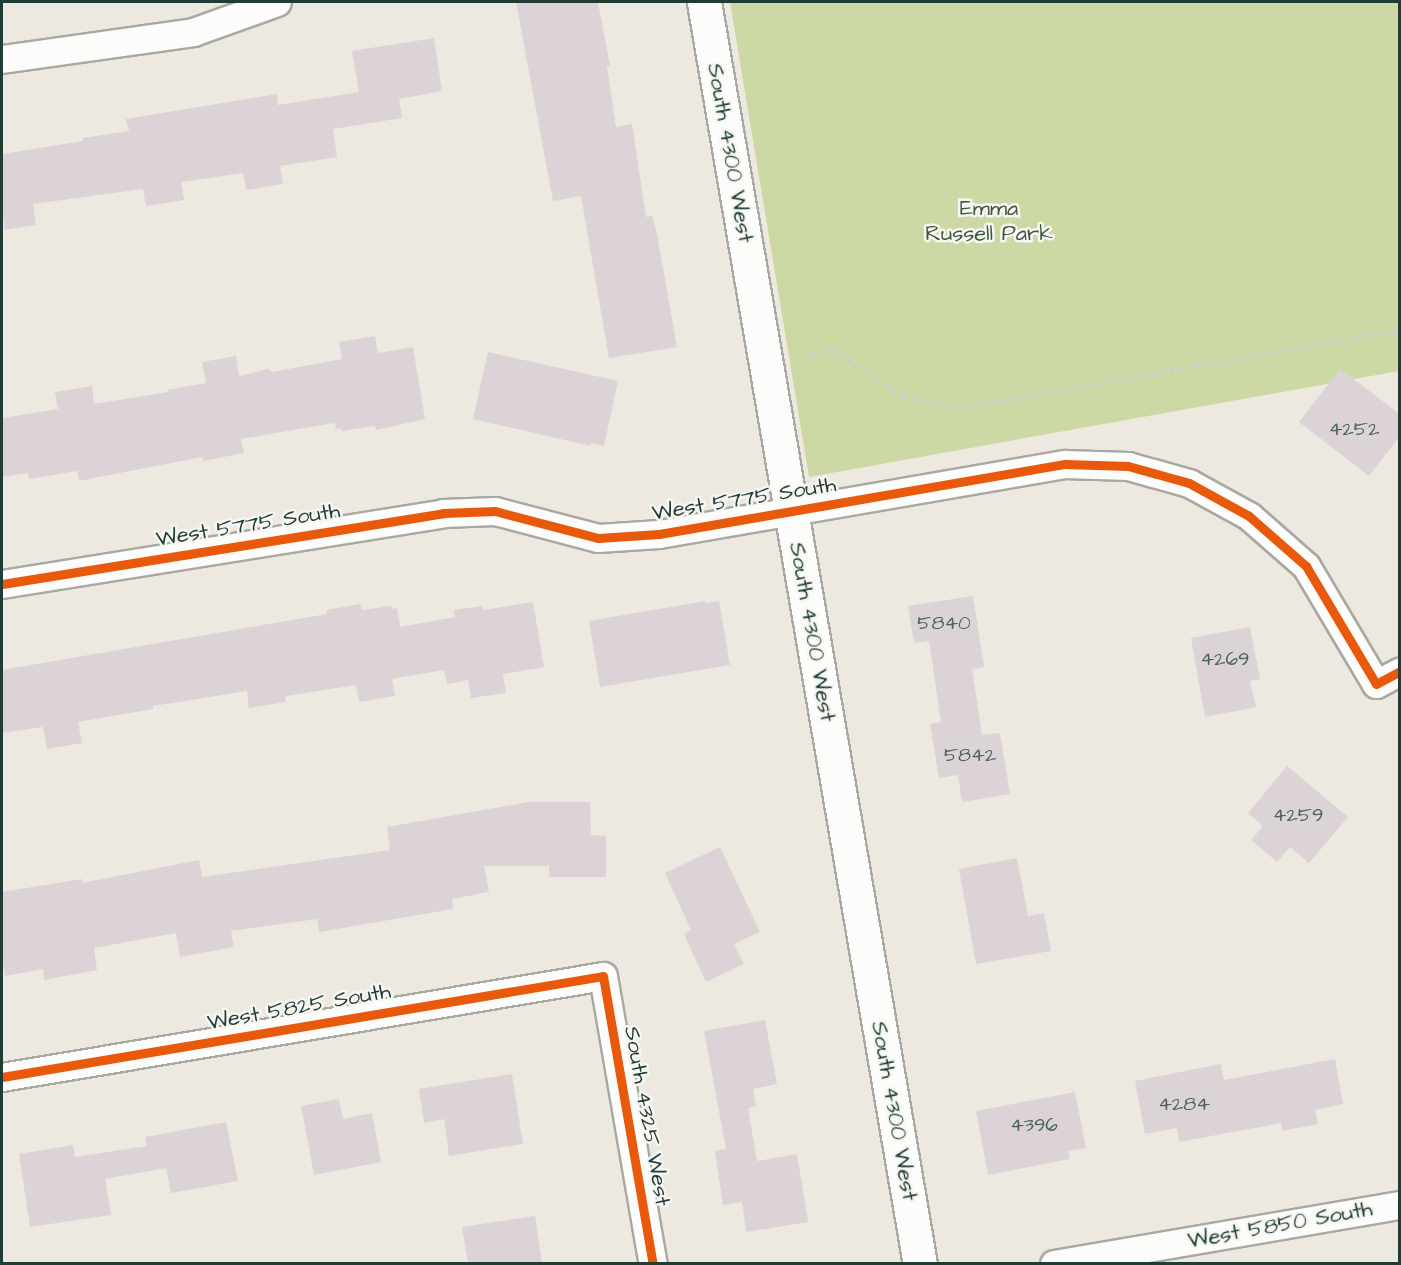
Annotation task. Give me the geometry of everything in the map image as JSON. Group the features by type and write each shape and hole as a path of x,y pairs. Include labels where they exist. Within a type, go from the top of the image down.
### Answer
{"main road":[{"name":"South 4300 West","path":"704,2 920,1263"}],"street":[{"path":"2,59 193,32 277,2"},
{"name":"West 5775 South","path":"2,584 443,513 495,511 598,538 659,534 1065,464 1128,466 1189,483 1249,516 1306,566 1376,684 1400,671"},
{"name":"West 5825 South","path":"2,1077 603,975"},
{"name":"South 4325 West","path":"603,975 653,1263"},
{"name":"West 5850 South","path":"1054,1263 1400,1205"}],"path":[{"path":"811,355 832,350 902,396 957,409 1400,330"}],"green space":[{"name":"Emma Russell Park","path":"730,2 1399,2 1399,371 809,477"}],"building":[{"path":"516,2 598,2 610,66 607,66 616,127 632,124 646,217 652,216 656,229 677,347 609,358 581,196 553,201"},
{"path":"434,38 442,91 399,99 402,118 333,129 337,157 280,166 283,184 246,190 243,173 181,182 184,200 146,206 143,189 33,204 36,225 5,230 2,209 2,154 129,131 126,119 277,94 278,105 359,92 352,51"},
{"path":"375,336 378,353 413,347 425,419 376,430 375,426 342,431 342,428 336,429 335,423 241,439 244,453 203,461 202,457 79,481 77,471 29,479 28,473 2,477 2,418 58,409 55,392 92,386 94,404 168,392 167,390 206,383 202,362 236,356 239,376 268,369 272,372 342,359 339,342"},
{"path":"488,352 618,381 604,446 591,443 591,446 473,419"},
{"path":"1340,369 1400,414 1400,436 1369,476 1299,422"},
{"path":"973,596 984,667 972,669 982,735 1000,733 1010,794 962,802 958,775 939,778 930,724 941,722 929,641 914,643 908,606"},
{"path":"706,601 706,603 719,601 730,665 600,687 589,621"},
{"path":"533,602 544,667 503,674 506,693 471,698 468,680 447,684 444,670 392,679 395,696 359,702 356,685 285,696 286,702 249,708 247,691 153,706 153,709 78,722 82,743 47,749 43,727 2,733 2,670 327,614 327,610 360,604 362,610 391,606 392,609 397,608 400,627 455,617 454,610 482,606 483,610"},
{"path":"1250,627 1260,679 1250,681 1256,707 1205,717 1191,638"},
{"path":"1287,766 1348,817 1309,863 1290,847 1277,862 1251,840 1263,826 1248,813"},
{"path":"529,802 590,802 591,835 606,836 606,877 549,877 549,866 484,866 489,892 452,899 453,909 319,932 317,919 231,931 234,947 180,957 176,933 94,948 97,970 44,980 43,969 5,976 2,956 2,892 82,879 82,883 199,860 202,877 390,850 387,827"},
{"path":"720,847 760,932 734,944 744,964 706,982 684,934 691,930 665,873"},
{"path":"1017,858 1028,916 1044,913 1051,951 976,964 959,869"},
{"path":"765,1020 777,1084 753,1089 756,1106 748,1108 757,1161 797,1154 808,1222 746,1232 742,1202 723,1205 715,1151 726,1149 704,1031"},
{"path":"1335,1059 1343,1104 1315,1110 1318,1124 1282,1131 1281,1123 1179,1142 1177,1128 1145,1134 1135,1081 1221,1064 1224,1080"},
{"path":"512,1074 523,1144 449,1156 444,1119 424,1123 419,1089"},
{"path":"1075,1092 1086,1148 1068,1151 1070,1159 988,1175 976,1111"},
{"path":"339,1099 343,1119 372,1113 381,1162 314,1175 301,1106"},
{"path":"226,1122 238,1181 171,1193 166,1168 105,1179 111,1215 30,1227 19,1154 73,1145 75,1157 147,1146 145,1137"},
{"path":"535,1216 542,1263 468,1263 462,1227"}],"cycle path":[{"path":"2,584 443,513 495,511 598,538 659,534 1065,464 1128,466 1189,483 1249,516 1306,566 1376,684 1400,671"},
{"path":"2,1077 603,976 653,1264"}]}
